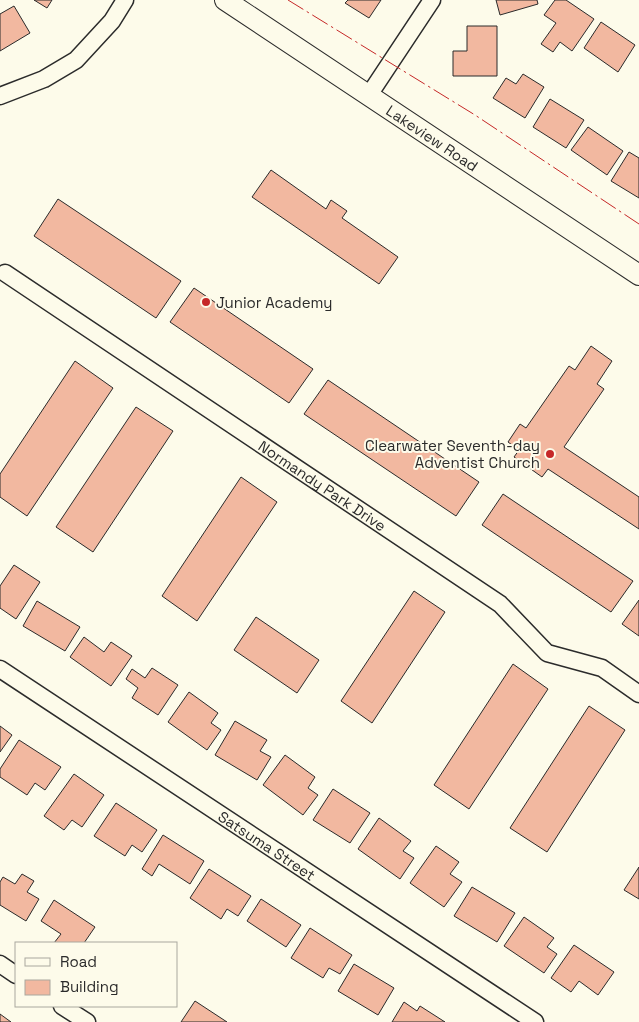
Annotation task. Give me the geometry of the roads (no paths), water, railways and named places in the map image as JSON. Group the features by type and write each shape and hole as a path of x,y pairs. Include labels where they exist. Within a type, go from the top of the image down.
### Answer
{"street":[{"path":"0,96 44,79 76,60 112,21 125,0"},
{"name":"Lakeview Road","path":"225,0 639,275"},
{"path":"369,95 432,0"},
{"name":"Normandy Park Drive","path":"5,273 500,604 547,653 602,668 639,694"},
{"name":"Satsuma Street","path":"0,668 535,1022"},
{"path":"0,964 15,974"},
{"path":"64,1007 87,1022"}],"place":[{"name":"Junior Academy","path":"206,302"},
{"name":"Clearwater Seventh-day Adventist Church","path":"550,454"}]}
